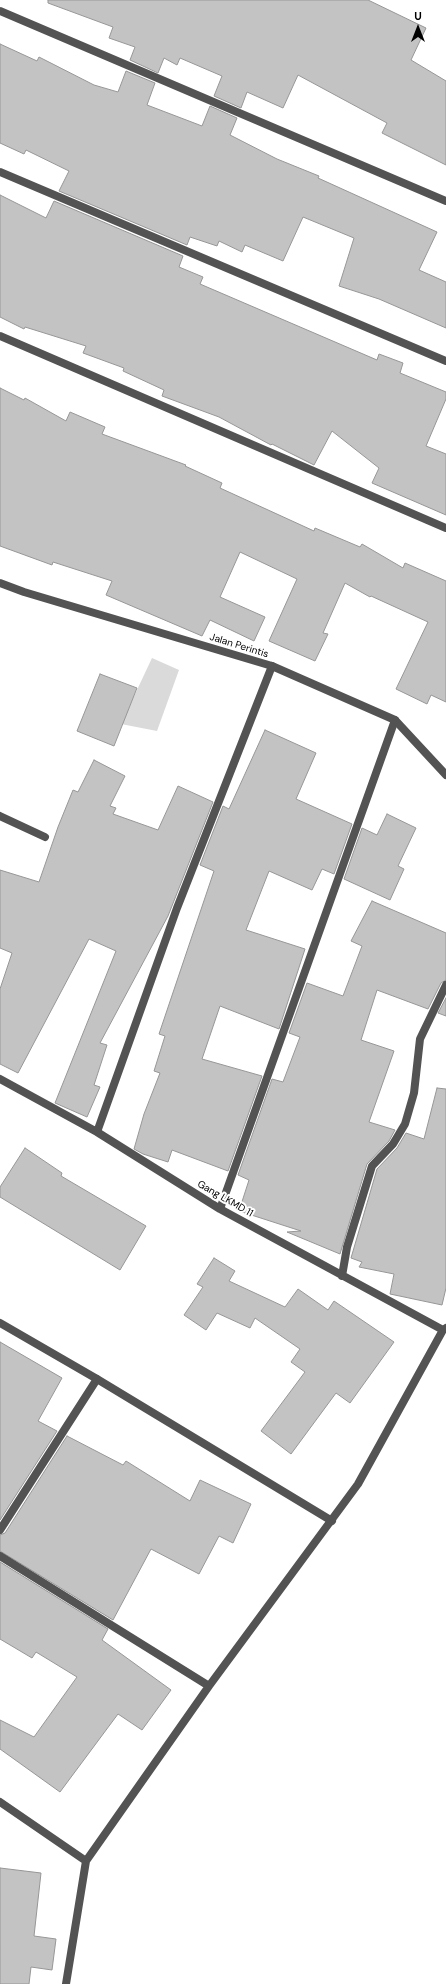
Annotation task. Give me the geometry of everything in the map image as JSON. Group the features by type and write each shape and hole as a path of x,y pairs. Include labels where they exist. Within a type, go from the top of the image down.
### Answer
{"street":[{"path":"0,11 446,201"},
{"path":"0,172 446,361"},
{"path":"0,336 446,528"},
{"name":"Jalan Perintis","path":"0,583 24,592 272,666 395,720 446,773"},
{"path":"97,1132 177,908 272,666"},
{"path":"220,1209 395,720"},
{"path":"0,816 44,837"},
{"path":"342,1276 347,1247 372,1166 393,1144 405,1124 414,1093 420,1039 446,986"},
{"name":"Gang LKMD 11","path":"0,1079 97,1132 220,1209 342,1276 444,1329"},
{"path":"0,1323 97,1378 332,1521"},
{"path":"66,1984 86,1861 209,1686 358,1484 444,1329"},
{"path":"0,1530 97,1378"},
{"path":"0,1556 209,1686"},
{"path":"0,1802 86,1861"}],"shaded area":[{"path":"152,658 179,670 157,731 121,724"}],"building":[{"path":"48,0 368,0 426,28 411,60 446,81 446,165 382,133 387,123 298,75 283,108 247,92 241,108 214,96 222,76 180,58 177,65 164,58 158,73 130,60 135,47 109,38 113,27 48,3"},
{"path":"0,44 37,61 39,57 94,85 118,92 126,71 155,83 147,105 202,126 210,106 237,118 230,135 277,159 319,176 318,178 437,232 419,270 446,282 446,328 379,299 339,286 354,238 303,217 283,261 245,245 242,252 219,241 217,246 190,237 187,245 59,191 69,171 26,150 24,154 0,143"},
{"path":"0,195 46,218 54,201 183,256 179,267 203,277 200,284 377,360 379,354 403,363 400,373 446,392 446,399 426,446 446,454 446,515 372,483 379,468 332,431 314,465 272,444 271,445 219,417 162,396 164,390 123,371 124,368 83,353 86,346 25,327 24,329 0,317"},
{"path":"0,388 24,400 25,398 66,421 70,412 105,427 102,434 186,465 185,466 222,483 220,488 314,531 315,528 360,547 362,544 403,568 405,563 446,581 446,702 431,695 427,704 396,689 428,622 371,596 370,597 345,583 323,633 328,634 315,661 269,641 297,579 240,552 220,597 265,617 254,641 210,620 202,636 106,595 112,581 53,562 52,565 0,546"},
{"path":"100,674 137,688 114,746 77,731"},
{"path":"265,730 316,753 296,799 352,824 334,874 322,869 312,890 269,871 246,930 305,949 279,1029 220,1006 202,1059 262,1076 228,1171 172,1150 168,1162 143,1154 134,1149 144,1114 160,1073 154,1071 165,1036 159,1034 214,871 200,865 223,806 229,809"},
{"path":"94,760 125,776 110,806 116,808 113,814 158,830 178,786 213,802 168,916 100,1043 107,1045 94,1085 100,1087 87,1117 55,1103 116,951 89,939 18,1073 0,1064 0,989 12,953 0,948 0,870 39,882 58,827 73,790 78,792"},
{"path":"387,814 416,828 398,866 404,869 390,900 344,879 362,828 377,835"},
{"path":"372,901 446,933 446,980 441,983 428,1009 377,990 361,1040 394,1051 369,1122 395,1130 389,1141 367,1164 340,1254 287,1232 301,1231 239,1211 249,1180 238,1175 272,1079 283,1082 300,1037 289,1033 307,983 343,996 362,946 351,941"},
{"path":"446,998 446,1016 438,1013"},
{"path":"437,1088 446,1089 446,1288 442,1305 390,1294 394,1274 359,1267 362,1262 351,1258 377,1169 397,1148 406,1133 424,1139"},
{"path":"25,1148 62,1173 61,1176 146,1226 120,1270 0,1197 0,1187"},
{"path":"214,1258 235,1271 229,1281 285,1307 298,1289 328,1310 334,1301 394,1342 350,1403 336,1393 291,1454 261,1431 305,1372 291,1362 300,1349 255,1318 250,1328 217,1313 206,1330 184,1315 203,1287 197,1284"},
{"path":"0,1342 62,1378 38,1421 57,1431 0,1520"},
{"path":"67,1436 123,1465 126,1461 190,1501 200,1480 251,1504 233,1543 219,1536 199,1574 151,1549 113,1620 0,1551 0,1535 5,1533"},
{"path":"0,1562 108,1629 102,1640 171,1690 142,1730 118,1714 60,1792 0,1749 0,1720 34,1737 77,1677 36,1652 32,1658 0,1639"},
{"path":"0,1868 41,1873 34,1936 56,1939 52,1970 31,1967 29,1984 0,1984"}]}
